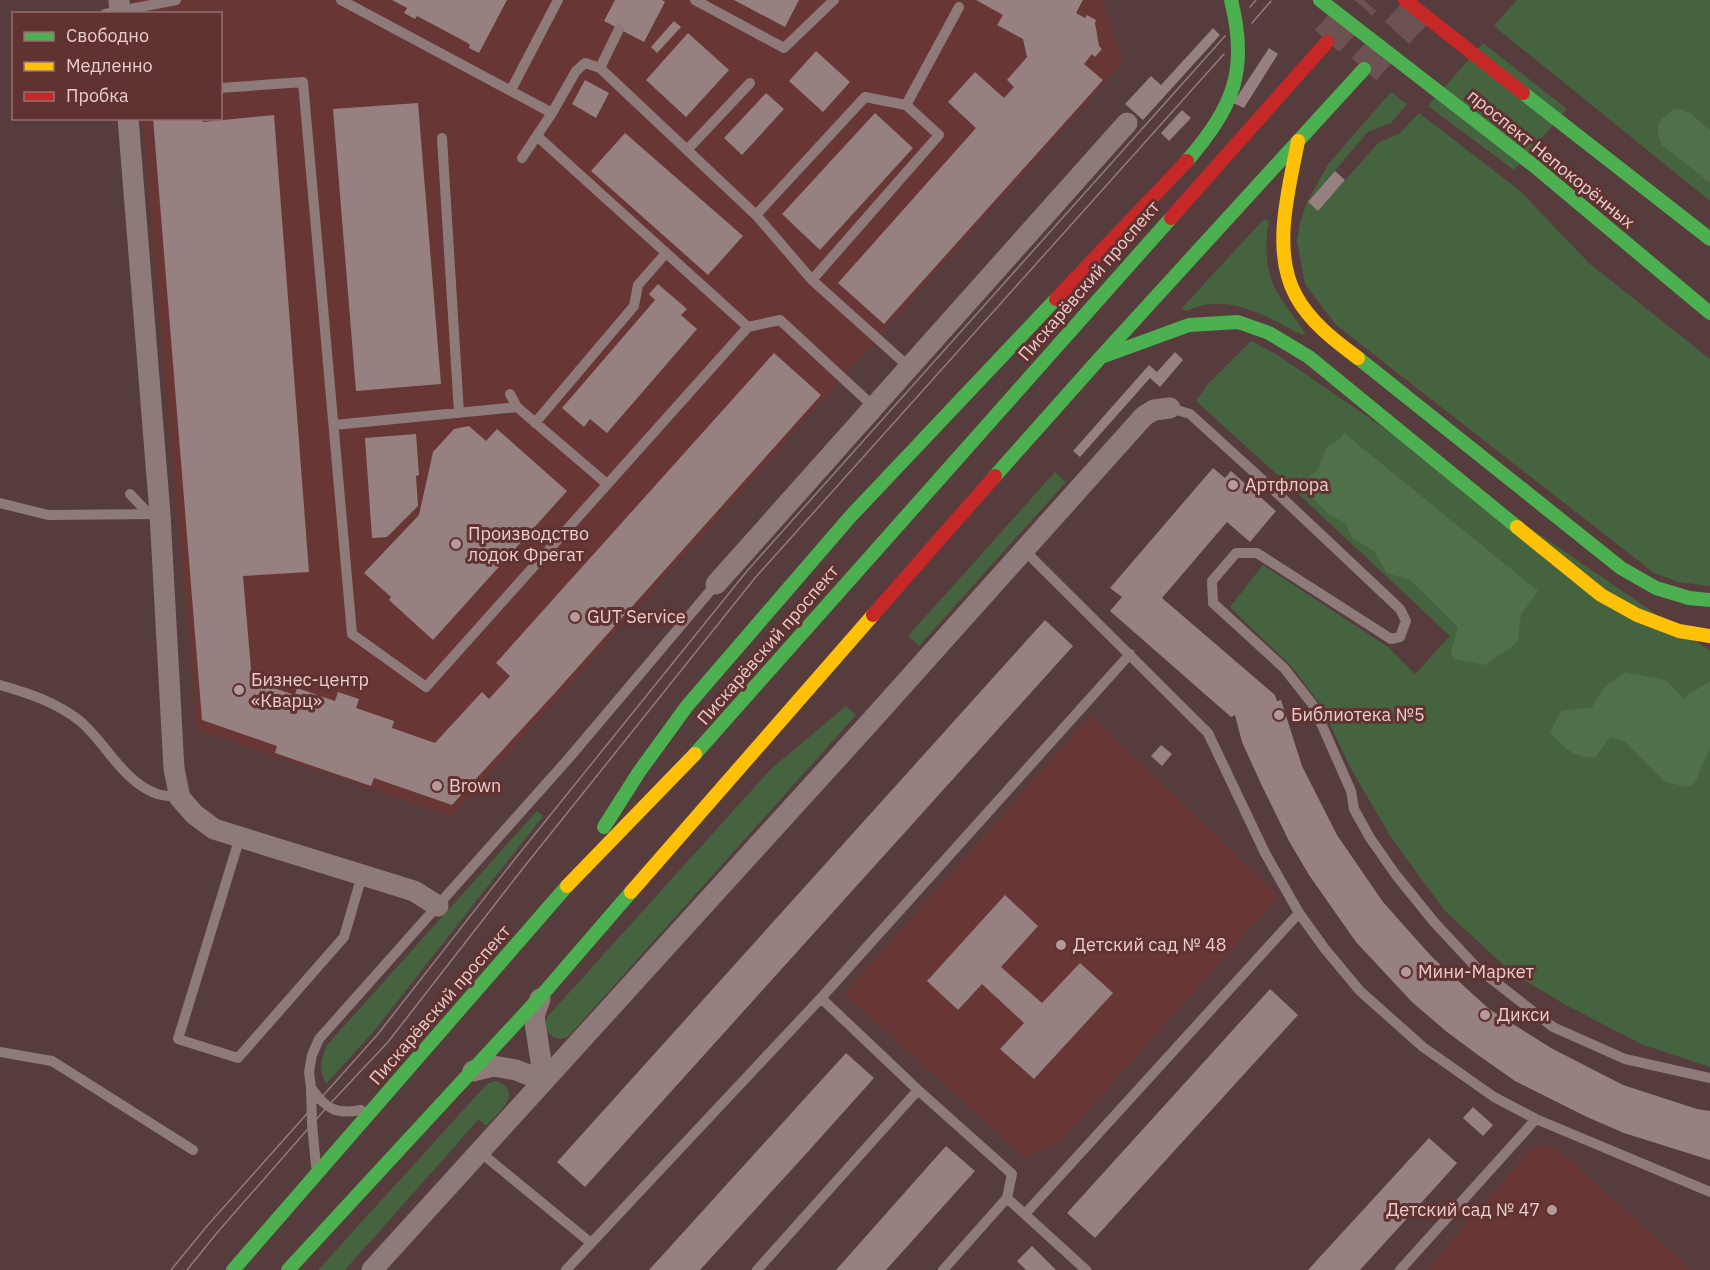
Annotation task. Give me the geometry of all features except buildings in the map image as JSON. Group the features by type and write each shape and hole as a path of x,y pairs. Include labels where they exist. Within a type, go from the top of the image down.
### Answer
{"main road":[{"path":"565,888 639,772 687,706 850,517 1176,173 1220,119 1233,90 1239,60 1231,0"},
{"name":"проспект Непокорённых","path":"1320,0 1533,165 1710,313"},
{"name":"проспект Непокорённых","path":"1405,0 1710,238"},
{"name":"Пискарёвский проспект","path":"233,1270 565,888 705,744 1327,42"},
{"path":"288,1270 542,995 764,738 1100,358 1364,69"},
{"path":"1298,141 1285,220 1284,263 1295,295 1327,333 1621,568 1656,588 1689,598 1710,600"},
{"path":"1100,358 1188,326 1239,322 1269,333 1308,357 1601,595 1637,615 1679,631 1710,636"}],"street":[{"path":"128,120 154,514 174,769 180,798 194,814 214,829 414,891 438,906"},
{"path":"716,584 1127,123"},
{"path":"373,1270 1143,417 1154,410 1170,408"},
{"path":"542,995 534,1016 543,1081"},
{"path":"473,1071 493,1066 516,1070 543,1081"}],"lane":[{"path":"116,10 176,0"},
{"path":"341,0 552,113"},
{"path":"512,90 558,0"},
{"path":"695,0 784,48 834,0"},
{"path":"906,105 959,8"},
{"path":"600,68 619,29"},
{"path":"522,158 576,71 585,63 600,68 756,215 812,280 909,368"},
{"path":"222,88 303,82 352,634 426,687 748,327 780,321 874,407"},
{"path":"687,150 750,83"},
{"path":"756,215 865,97 906,105 939,135 812,280"},
{"path":"537,136 748,327"},
{"path":"442,138 459,413"},
{"path":"535,423 634,306 638,285 666,253"},
{"path":"510,394 517,407 607,484"},
{"path":"334,425 517,407"},
{"path":"1170,408 1190,414 1224,444 1400,609 1406,621 1400,637 1391,639 1257,553 1236,553 1212,581 1213,603 1284,668 1313,705 1351,791 1354,809 1370,838 1396,875 1434,922 1476,967 1553,1027 1625,1059 1710,1078"},
{"path":"130,494 154,514"},
{"path":"0,503 48,515 154,514"},
{"path":"1024,550 1208,733 1265,853 1299,913 1360,991 1423,1047 1494,1097 1536,1119 1710,1192"},
{"path":"317,1175 309,1072 312,1055 319,1039 569,758 716,584"},
{"path":"566,1270 821,998 1130,654"},
{"path":"0,685 33,694 66,711 81,723 134,780 156,794 180,798"},
{"path":"240,837 178,1039 238,1058 344,937 362,875"},
{"path":"1025,1214 1299,913"},
{"path":"821,998 918,1090 1012,1174 1007,1198 943,1270"},
{"path":"0,1052 51,1060 193,1150"},
{"path":"311,1088 319,1100 327,1107 337,1111 349,1112 377,1106"},
{"path":"757,1270 918,1090"},
{"path":"1400,1270 1536,1119"},
{"path":"480,1152 591,1243"},
{"path":"1007,1198 1086,1270"}],"shaded area":[{"path":"132,0 1102,0 1123,62 452,816 197,730 142,120 222,120 222,12 133,12"},
{"name":"Детский сад № 48","path":"1091,715 1279,896 1058,1144 1025,1157 844,994"},
{"name":"Детский сад № 47","path":"1542,1144 1557,1148 1692,1270 1427,1270 1529,1151"}],"green space":[{"path":"1517,0 1710,0 1710,201 1494,26"},
{"path":"1483,43 1567,109 1514,170 1428,106"},
{"path":"1391,92 1407,104 1391,123 1368,132 1308,202 1318,211 1378,143 1400,133 1419,113 1519,190 1590,264 1710,359 1710,586 1679,582 1654,573 1336,325 1305,284 1297,241 1307,202 1329,163"},
{"path":"1680,109 1690,113 1710,130 1710,183 1662,145 1658,134 1658,123 1672,110"},
{"path":"1264,219 1269,221 1267,254 1271,279 1280,298 1305,333 1302,335 1243,307 1217,304 1204,305 1187,311 1181,309"},
{"path":"1251,341 1276,354 1710,651 1710,1067 1641,1044 1566,1005 1512,973 1444,910 1390,836 1349,765 1322,707 1293,668 1230,607 1263,565 1388,647 1415,674 1450,636 1196,401 1207,385"},
{"path":"1344,433 1538,591 1521,615 1518,640 1513,646 1485,665 1453,659 1451,651 1458,628 1453,622 1410,580 1387,573 1374,551 1352,538 1346,523 1331,516 1303,489 1304,481 1317,471 1326,448 1340,439"},
{"path":"1055,472 1066,482 919,646 908,636"},
{"path":"1625,672 1666,680 1683,698 1710,681 1710,747 1695,783 1687,787 1665,782 1625,742 1610,737 1596,757 1588,757 1570,751 1550,732 1561,711 1592,707 1605,686"},
{"path":"846,706 856,715 568,1037 558,1039 550,1035 546,1027 547,1017 771,769"},
{"path":"537,811 543,816 374,1031 326,1084 321,1065 327,1045"},
{"path":"495,1081 504,1085 509,1096 497,1115 486,1126 479,1119 345,1270 318,1270 487,1084"}],"tunnel":[{"path":"1327,41 1364,0"},
{"path":"1364,69 1427,0"}],"tram line":[{"path":"1250,7 1256,0"},
{"path":"1252,23 1271,1"},
{"path":"171,1270 207,1226 378,1034 514,860 747,571 1225,36"},
{"path":"187,1270 327,1107 388,1042 524,867 755,578 1224,54"}],"traffic: fast":[{"path":"1187,161 1216,123 1233,87 1238,48 1231,0"},
{"path":"1320,0 1533,165 1710,313"},
{"path":"995,476 1364,69"},
{"path":"1523,93 1710,239"},
{"path":"695,754 1171,218"},
{"path":"604,827 639,772 687,706 850,517 1056,299"},
{"path":"1104,356 1189,325 1238,322 1269,333 1309,357 1517,527"},
{"path":"1358,358 1621,568 1656,588 1689,598 1710,600"},
{"path":"233,1270 567,886"},
{"path":"288,1270 542,995 631,892"}],"traffic: slow":[{"path":"1298,141 1284,219 1284,259 1289,278 1296,296 1308,314 1332,338 1358,358"},
{"path":"1517,527 1601,595 1637,615 1679,631 1710,636"},
{"path":"631,892 873,615"},
{"path":"567,886 695,754"}],"traffic: jam":[{"path":"1405,0 1523,93"},
{"path":"1171,218 1327,42"},
{"path":"1056,299 1187,161"},
{"path":"873,615 995,476"}],"place":[{"name":"Артфлора","path":"1233,485"},
{"name":"Производство лодок Фрегат","path":"456,544"},
{"name":"GUT Service","path":"575,617"},
{"name":"Бизнес-центр «Кварц»","path":"239,690"},
{"name":"Библиотека №5","path":"1279,715"},
{"name":"Brown","path":"437,786"},
{"name":"Детский сад № 48","path":"1061,945"},
{"name":"Мини-Маркет","path":"1406,972"},
{"name":"Дикси","path":"1485,1015"},
{"name":"Детский сад № 47","path":"1552,1210"}]}
